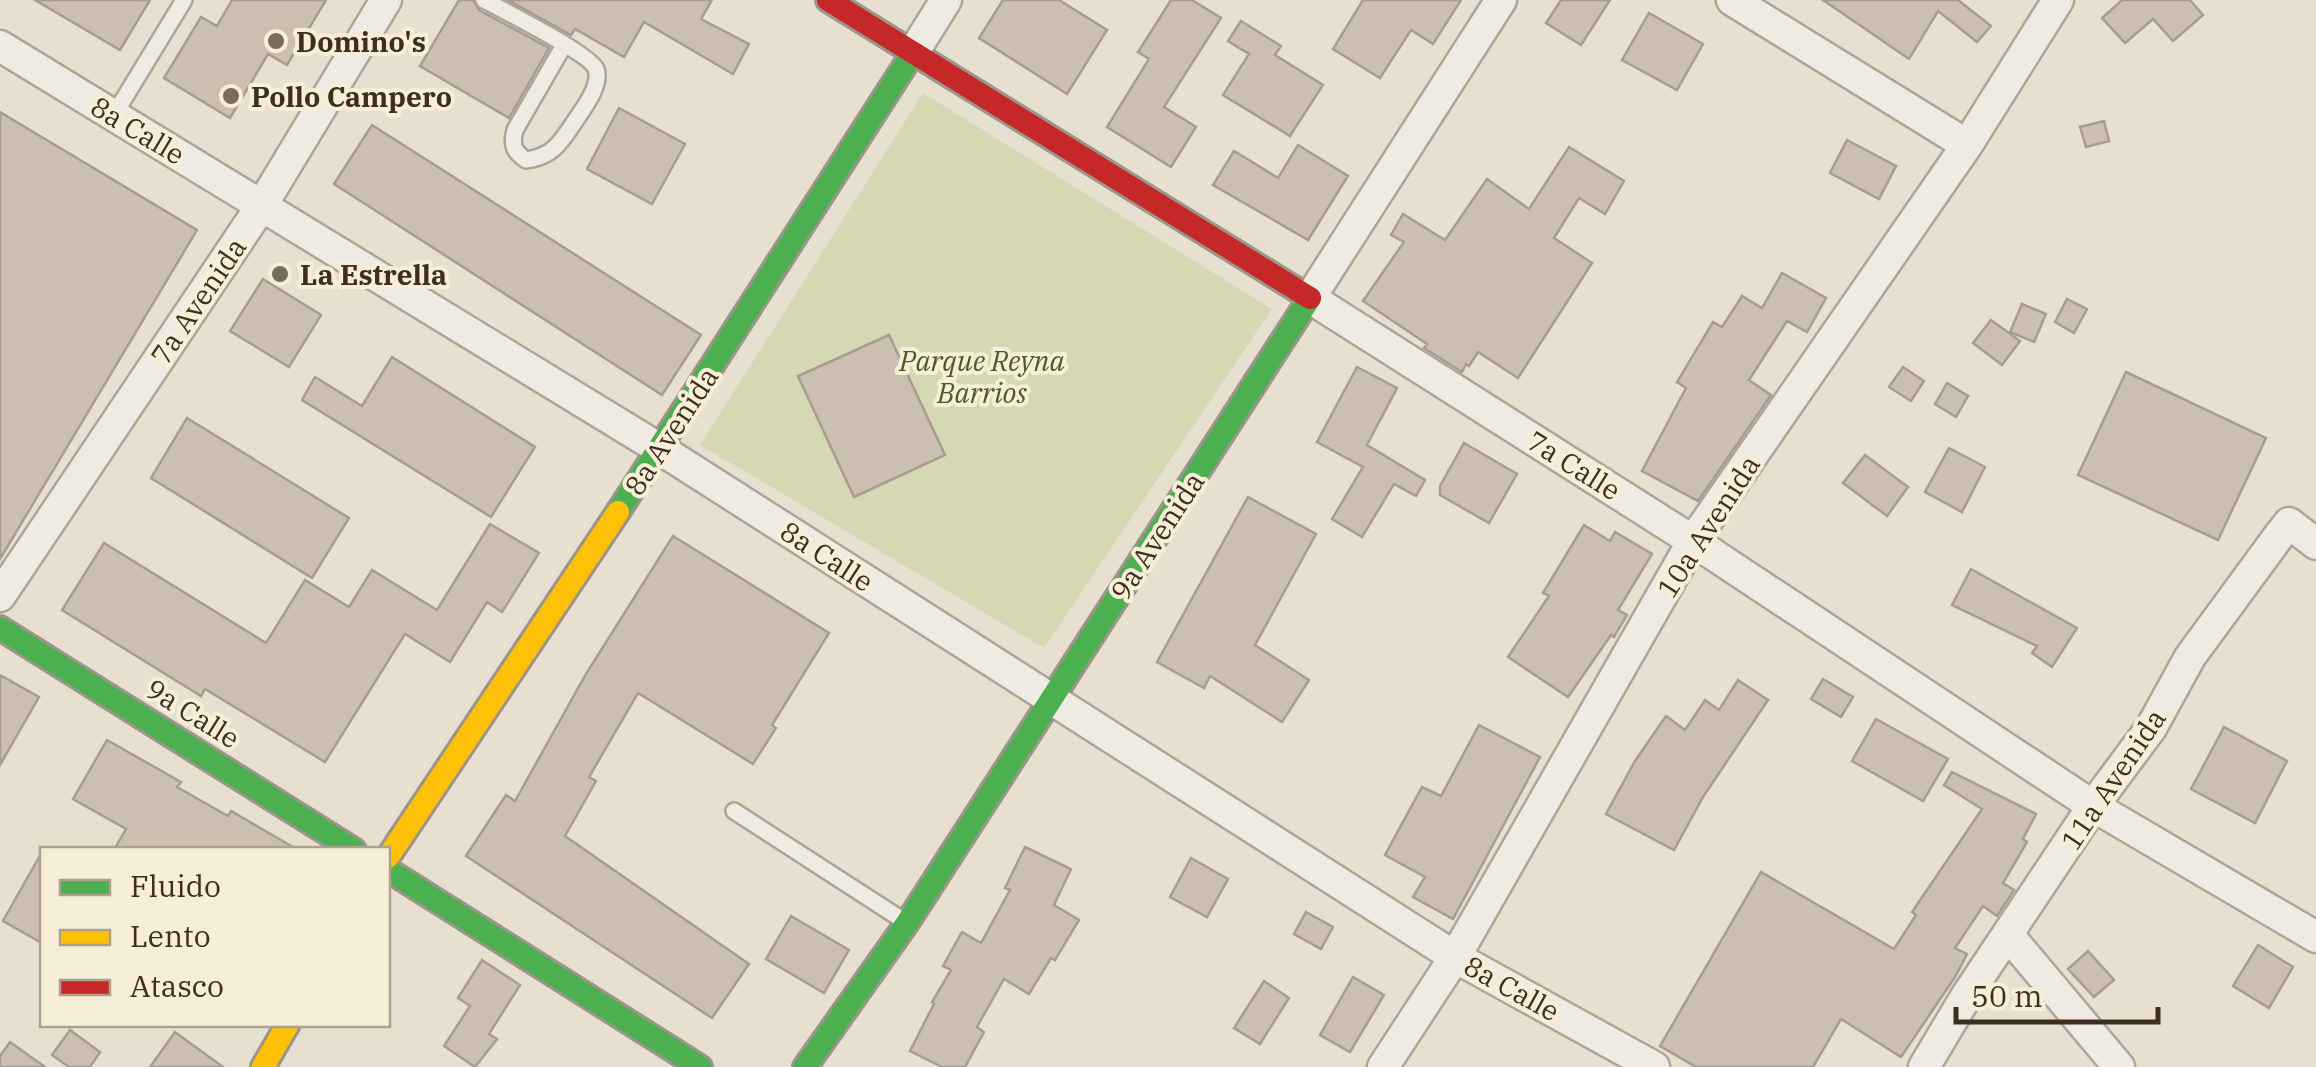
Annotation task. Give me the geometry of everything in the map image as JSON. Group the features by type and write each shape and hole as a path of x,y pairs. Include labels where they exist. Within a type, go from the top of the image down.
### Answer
{"street":[{"name":"7a Calle","path":"828,0 1693,541 2093,806 2316,937"},
{"name":"8a Avenida","path":"390,854 660,449 946,0"},
{"name":"9a Avenida","path":"805,1067 907,923 1501,0"},
{"path":"1732,0 1967,145"},
{"name":"10a Avenida","path":"1383,1067 1456,957 1693,541 1967,145 2058,0"},
{"name":"7a Avenida","path":"0,596 262,205 380,2"},
{"name":"8a Calle","path":"0,46 660,449 1456,957 1646,1065"},
{"name":"11a Avenida","path":"1924,1067 1967,995 2093,806 2150,728 2190,657 2289,523 2316,544"},
{"name":"9a Calle","path":"0,628 349,847"},
{"path":"390,871 700,1067"},
{"path":"2009,936 2119,1067"},
{"path":"263,1067 286,1027"}],"lane":[{"path":"114,115 184,0"},
{"path":"484,0 564,44 594,64 598,72 596,85 559,146 548,155 526,160 516,153 512,141 515,130 564,44"},
{"path":"734,811 907,923"}],"green space":[{"name":"Parque Reyna Barrios","path":"923,93 1272,309 1044,648 700,445"}],"building":[{"path":"35,0 150,0 120,50"},
{"path":"232,0 326,0 287,65 268,54 230,118 164,78 201,17 217,26"},
{"path":"459,0 473,0 479,10 549,48 509,118 420,66"},
{"path":"508,0 712,0 701,19 749,44 733,74 644,22 624,57 575,29 571,35"},
{"path":"1003,0 1059,0 1107,30 1067,94 979,38"},
{"path":"1171,0 1192,0 1221,18 1164,107 1196,127 1171,167 1107,127 1149,59 1138,52"},
{"path":"1363,0 1461,0 1433,44 1411,30 1380,78 1333,49"},
{"path":"1561,0 1610,0 1581,45 1546,23"},
{"path":"1823,0 1958,0 1991,26 1977,42 1938,11 1909,59"},
{"path":"2122,0 2190,0 2203,15 2173,41 2153,19 2125,43 2102,18"},
{"path":"1649,13 1703,44 1677,90 1622,60"},
{"path":"1241,21 1281,46 1275,55 1323,85 1290,136 1223,95 1249,54 1228,41"},
{"path":"619,108 685,144 652,204 587,169"},
{"path":"0,112 197,230 0,559"},
{"path":"2104,121 2109,141 2086,147 2080,127"},
{"path":"372,125 701,335 662,395 334,184"},
{"path":"1847,140 1896,166 1879,199 1830,173"},
{"path":"1298,145 1348,176 1308,240 1213,185 1234,151 1278,178"},
{"path":"1569,147 1624,181 1605,214 1579,198 1554,238 1592,263 1518,378 1478,352 1462,372 1363,301 1404,242 1391,235 1403,214 1445,240 1487,179 1529,209"},
{"path":"1782,273 1826,298 1807,332 1787,321 1749,380 1771,395 1698,501 1642,471 1686,388 1677,382 1713,322 1722,327 1742,296 1762,308"},
{"path":"263,279 321,315 289,367 230,331"},
{"path":"2067,299 2087,309 2074,333 2055,322"},
{"path":"2022,304 2046,314 2034,342 2010,332"},
{"path":"1991,320 2020,341 2002,365 1973,343"},
{"path":"889,335 945,455 854,497 798,376"},
{"path":"392,357 535,447 491,517 302,400 315,377 362,406"},
{"path":"1357,367 1397,388 1367,445 1425,480 1416,496 1394,484 1362,537 1332,519 1363,467 1317,442"},
{"path":"1903,367 1924,381 1911,401 1889,387"},
{"path":"2126,372 2266,438 2218,540 2078,475"},
{"path":"1947,383 1968,396 1956,417 1935,404"},
{"path":"187,418 349,518 312,578 151,478"},
{"path":"1464,443 1517,474 1489,523 1440,495 1440,486"},
{"path":"1949,448 1985,467 1962,512 1925,492"},
{"path":"1865,455 1908,487 1887,516 1843,483"},
{"path":"1248,497 1316,534 1255,645 1309,680 1282,722 1210,676 1204,688 1157,662"},
{"path":"490,524 539,553 502,612 487,602 450,662 405,634 325,762 205,689 201,696 62,610 104,543 266,643 305,580 349,607 372,570 437,610"},
{"path":"1584,525 1610,541 1615,532 1652,554 1618,610 1627,615 1568,697 1508,657 1549,596 1543,593"},
{"path":"673,536 829,633 772,725 776,728 753,764 638,693 589,777 596,781 565,836 749,964 712,1018 466,856 506,795 515,801 586,674"},
{"path":"1971,569 2077,628 2052,667 2032,653 2037,646 1952,605"},
{"path":"0,675 39,697 0,765"},
{"path":"1823,679 1853,697 1841,717 1811,699"},
{"path":"1738,680 1768,700 1703,797 1674,850 1606,814 1666,716 1685,730 1705,700 1719,710"},
{"path":"1876,719 1948,759 1923,801 1852,761"},
{"path":"1479,725 1540,757 1453,919 1413,897 1425,877 1385,855 1422,787 1441,796"},
{"path":"2224,727 2287,761 2255,823 2191,789"},
{"path":"107,740 181,782 177,787 228,816 231,811 293,847 116,847 126,829 73,799"},
{"path":"1952,772 2036,814 2023,839 2027,842 2003,883 2014,890 1997,916 1983,906 1955,948 1967,954 1955,977 1901,1057 1841,1019 1813,1067 1696,1067 1660,1046 1761,872 1894,949 1916,915 1912,912 1982,809 1944,785"},
{"path":"1025,847 1071,869 1054,905 1079,920 1029,994 1004,979 977,1027 984,1032 965,1067 942,1067 910,1051 951,970 943,966 962,932 981,943 1010,890 1005,888"},
{"path":"40,856 40,942 3,921"},
{"path":"1191,858 1228,879 1207,917 1170,897"},
{"path":"1306,912 1333,927 1321,949 1294,934"},
{"path":"791,916 849,950 824,993 766,959"},
{"path":"2258,945 2293,967 2269,1008 2233,986"},
{"path":"2088,951 2114,980 2094,997 2068,969"},
{"path":"482,960 520,985 489,1034 497,1039 475,1067 444,1046 470,1006 458,998"},
{"path":"1353,977 1384,995 1350,1052 1320,1035"},
{"path":"1264,981 1289,998 1260,1044 1234,1028"},
{"path":"70,1030 100,1052 90,1067 69,1067 52,1055"},
{"path":"175,1032 223,1067 150,1067"},
{"path":"10,1042 45,1067 0,1067 0,1056"}],"traffic: fast":[{"path":"618,512 913,53"},
{"path":"805,1067 907,923 1310,298"},
{"path":"0,628 349,847"},
{"path":"390,871 700,1067"}],"traffic: slow":[{"path":"390,854 618,512"},
{"path":"263,1067 286,1027"}],"traffic: jam":[{"path":"828,0 1310,298"}],"place":[{"name":"Domino's","path":"276,41"},
{"name":"Pollo Campero","path":"231,96"},
{"name":"La Estrella","path":"280,274"}]}
